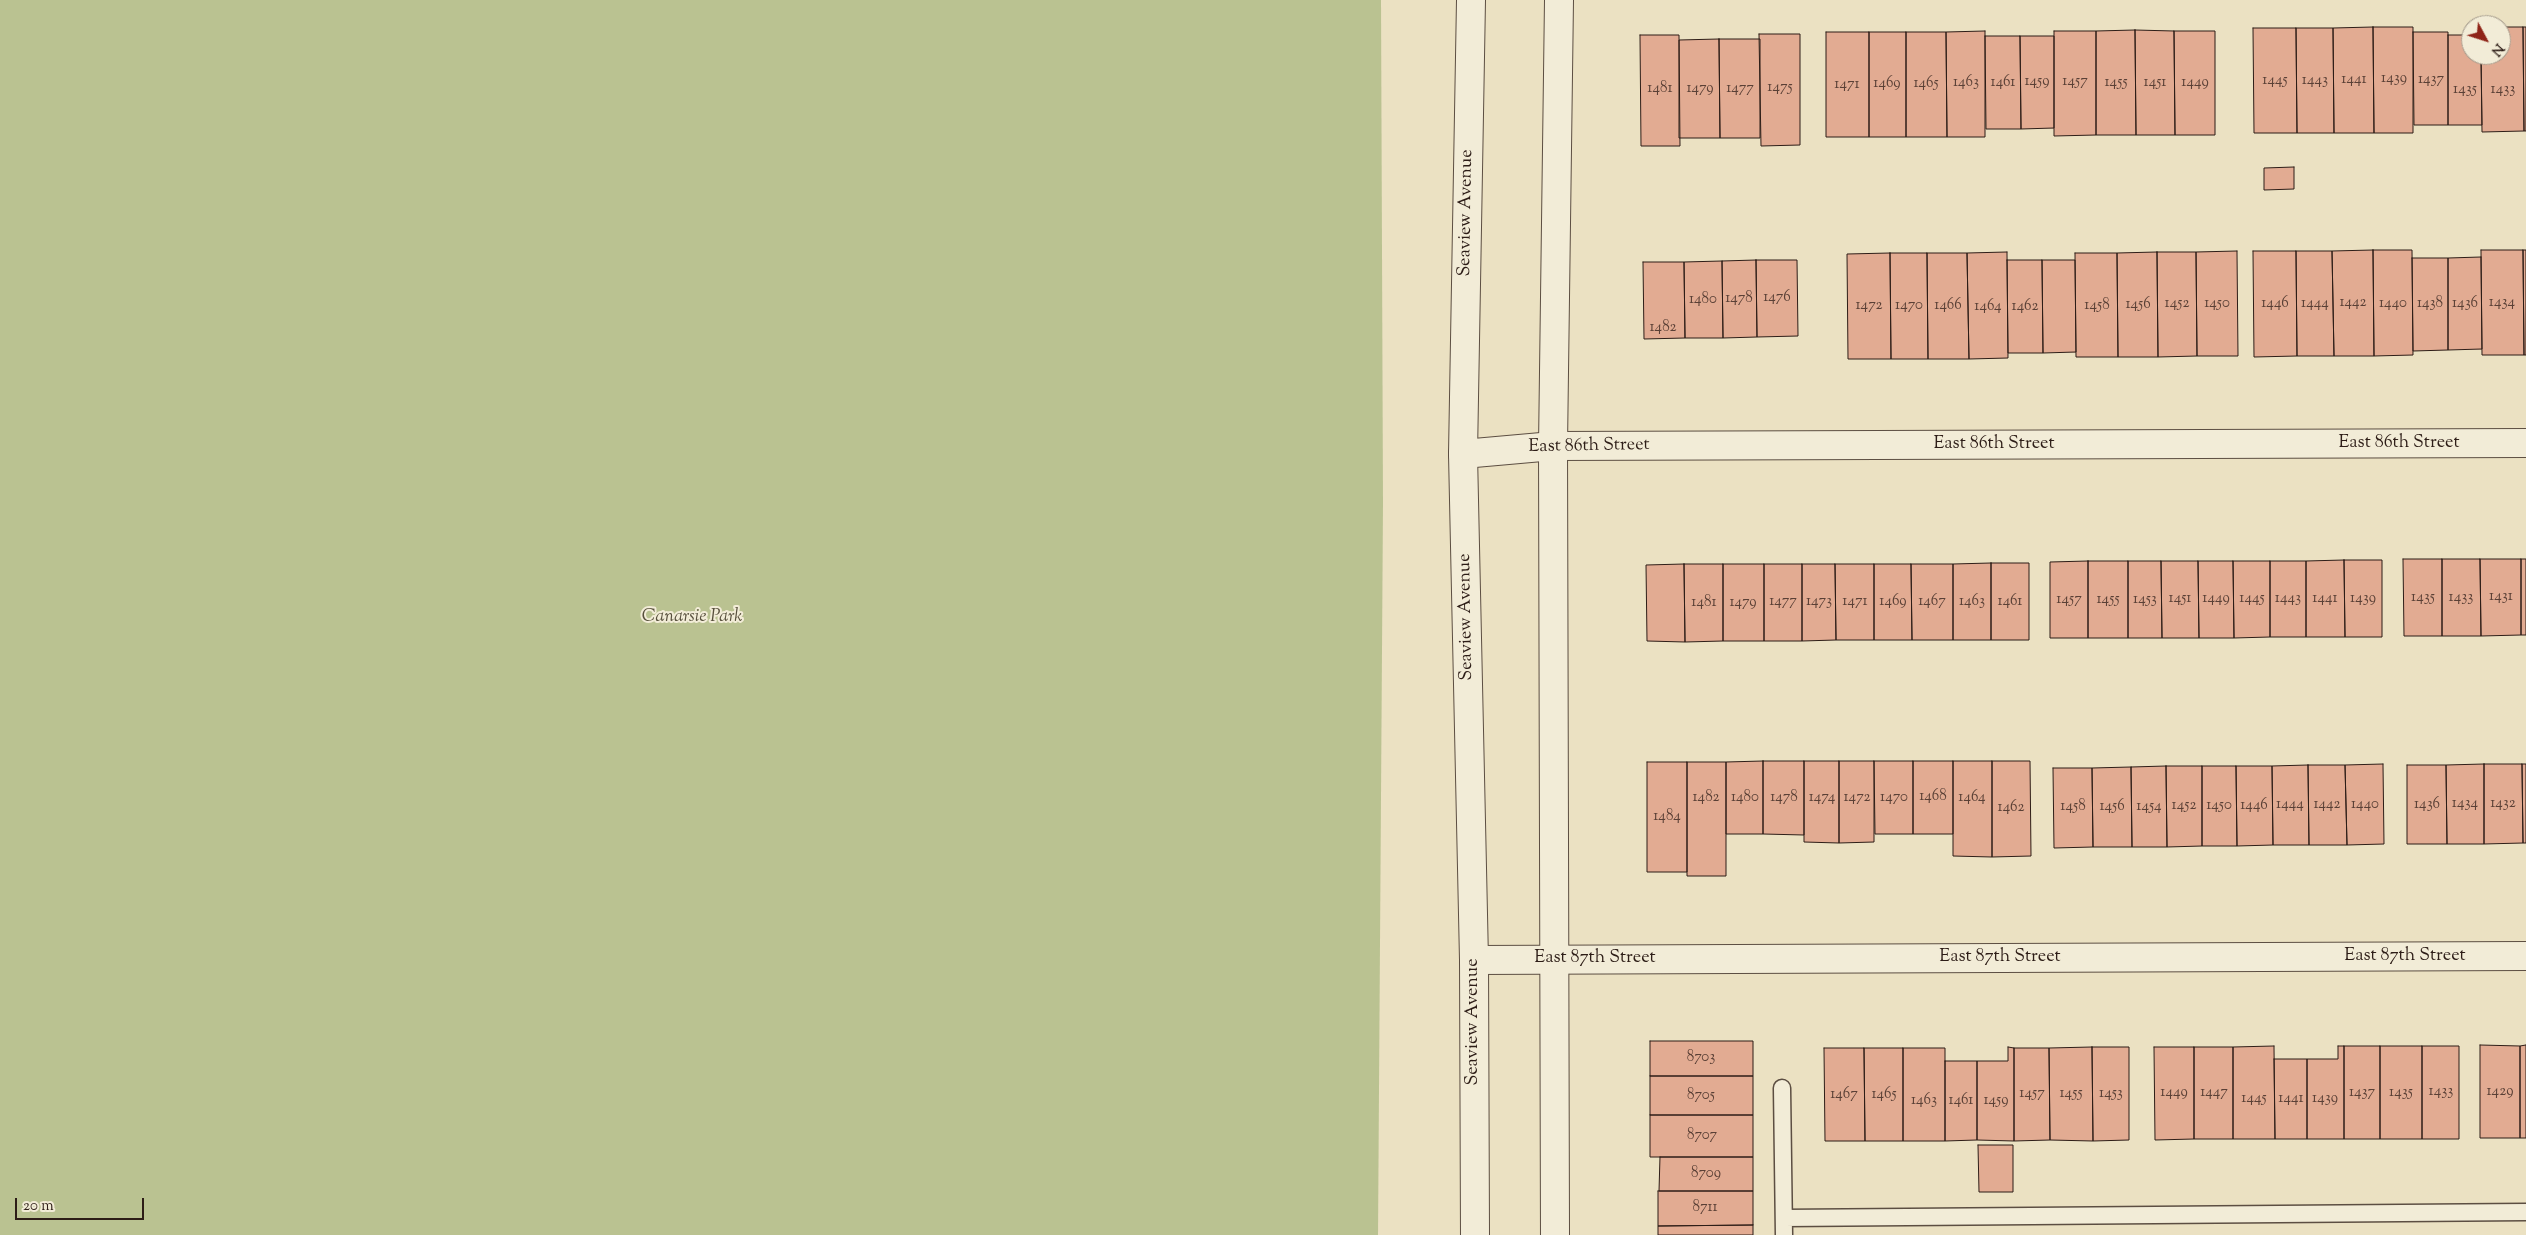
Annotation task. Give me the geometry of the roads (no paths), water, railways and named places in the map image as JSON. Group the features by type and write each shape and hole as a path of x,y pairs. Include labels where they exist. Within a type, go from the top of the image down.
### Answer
{"street":[{"name":"Seaview Avenue","path":"1471,0 1463,454 1474,960 1475,1235"},
{"path":"1555,1235 1554,446 1559,0"},
{"name":"East 86th Street","path":"1463,454 1554,446 2526,443"},
{"name":"East 87th Street","path":"1474,960 2526,956"}],"lane":[{"path":"1782,1088 1784,1235"},
{"path":"1784,1218 2526,1212"}],"park label":[{"name":"Canarsie Park","path":"692,618"}]}
